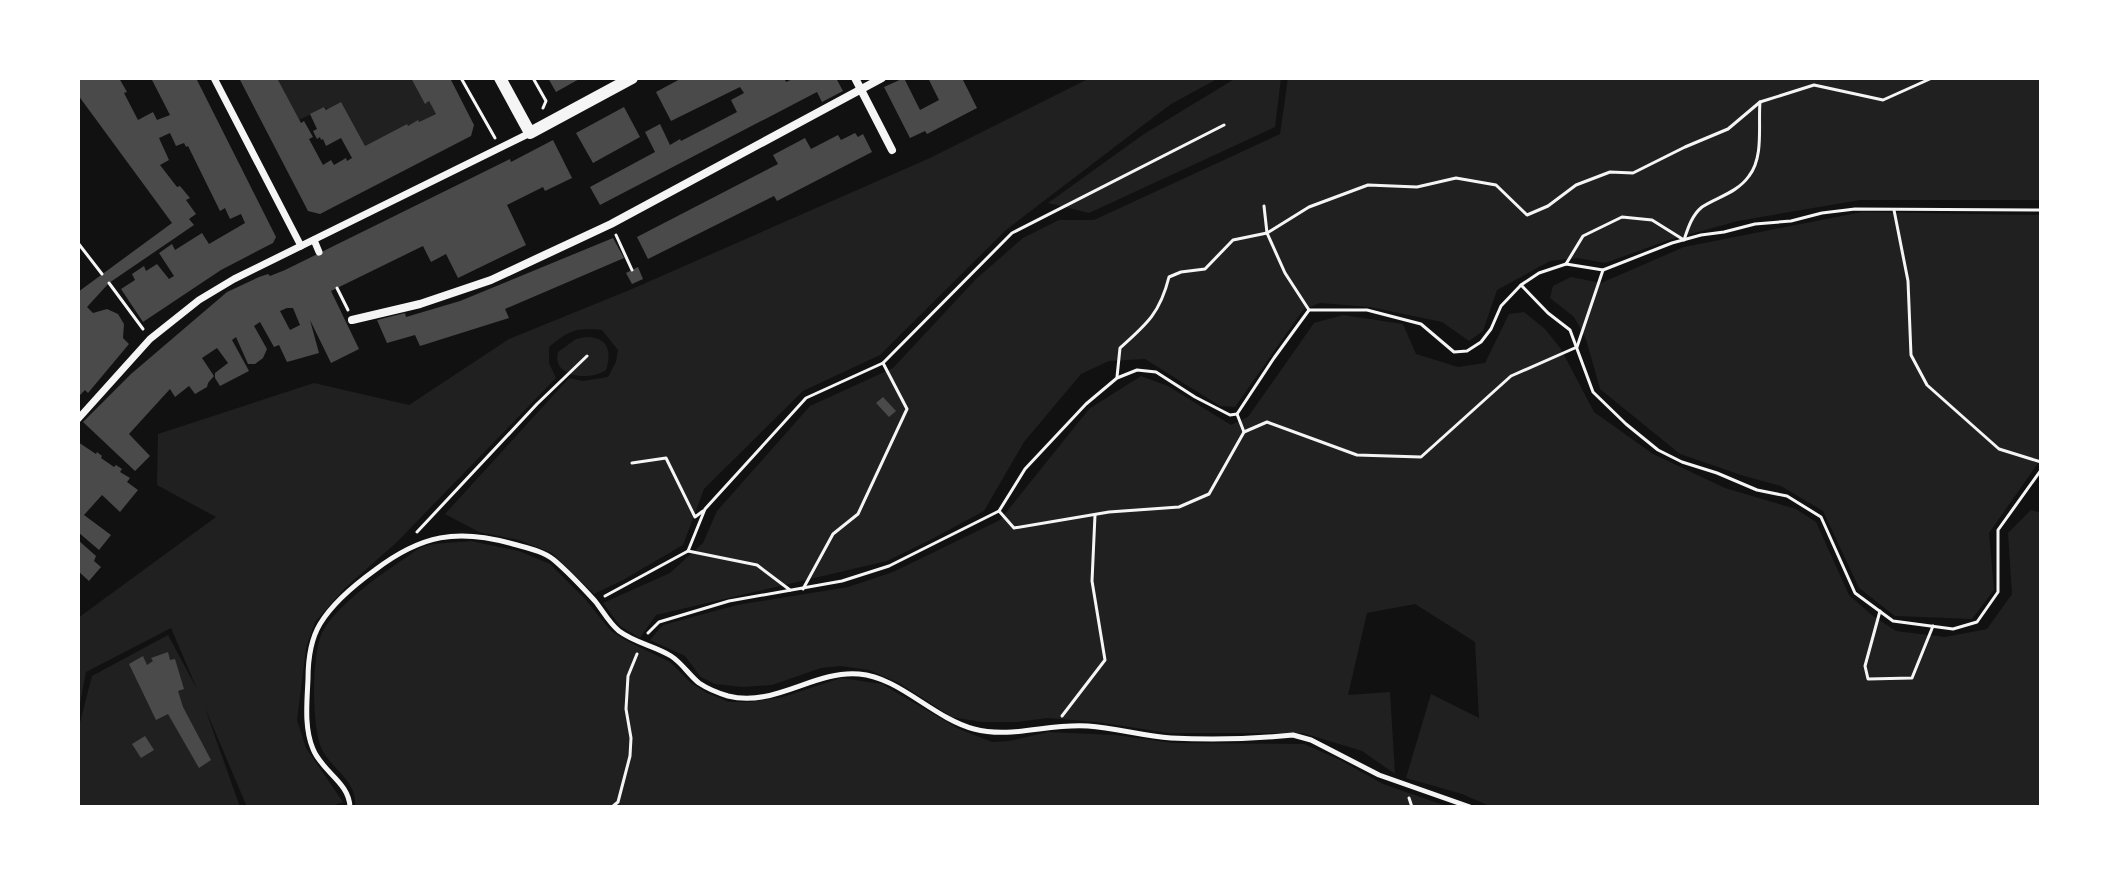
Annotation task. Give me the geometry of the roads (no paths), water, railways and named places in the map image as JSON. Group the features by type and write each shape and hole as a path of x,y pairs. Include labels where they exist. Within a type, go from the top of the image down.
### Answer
{"street":[{"path":"214,78 301,246"},
{"path":"500,78 530,133"},
{"path":"78,419 150,339 199,300 234,279 500,149 632,78"},
{"path":"855,78 892,150"},
{"path":"352,320 420,304 491,280 611,224 882,78"},
{"path":"314,240 319,252"}],"lane":[{"path":"350,807 349,795 316,756 307,721 308,674 319,624 363,579 398,552 453,535 504,541 541,552 554,560 595,601 616,629 672,657 698,682 713,691 733,697 777,694 827,676 862,674 882,679 952,722 1002,733 1055,725 1089,726 1170,738 1293,735 1311,740 1379,775 1470,807"}]}
